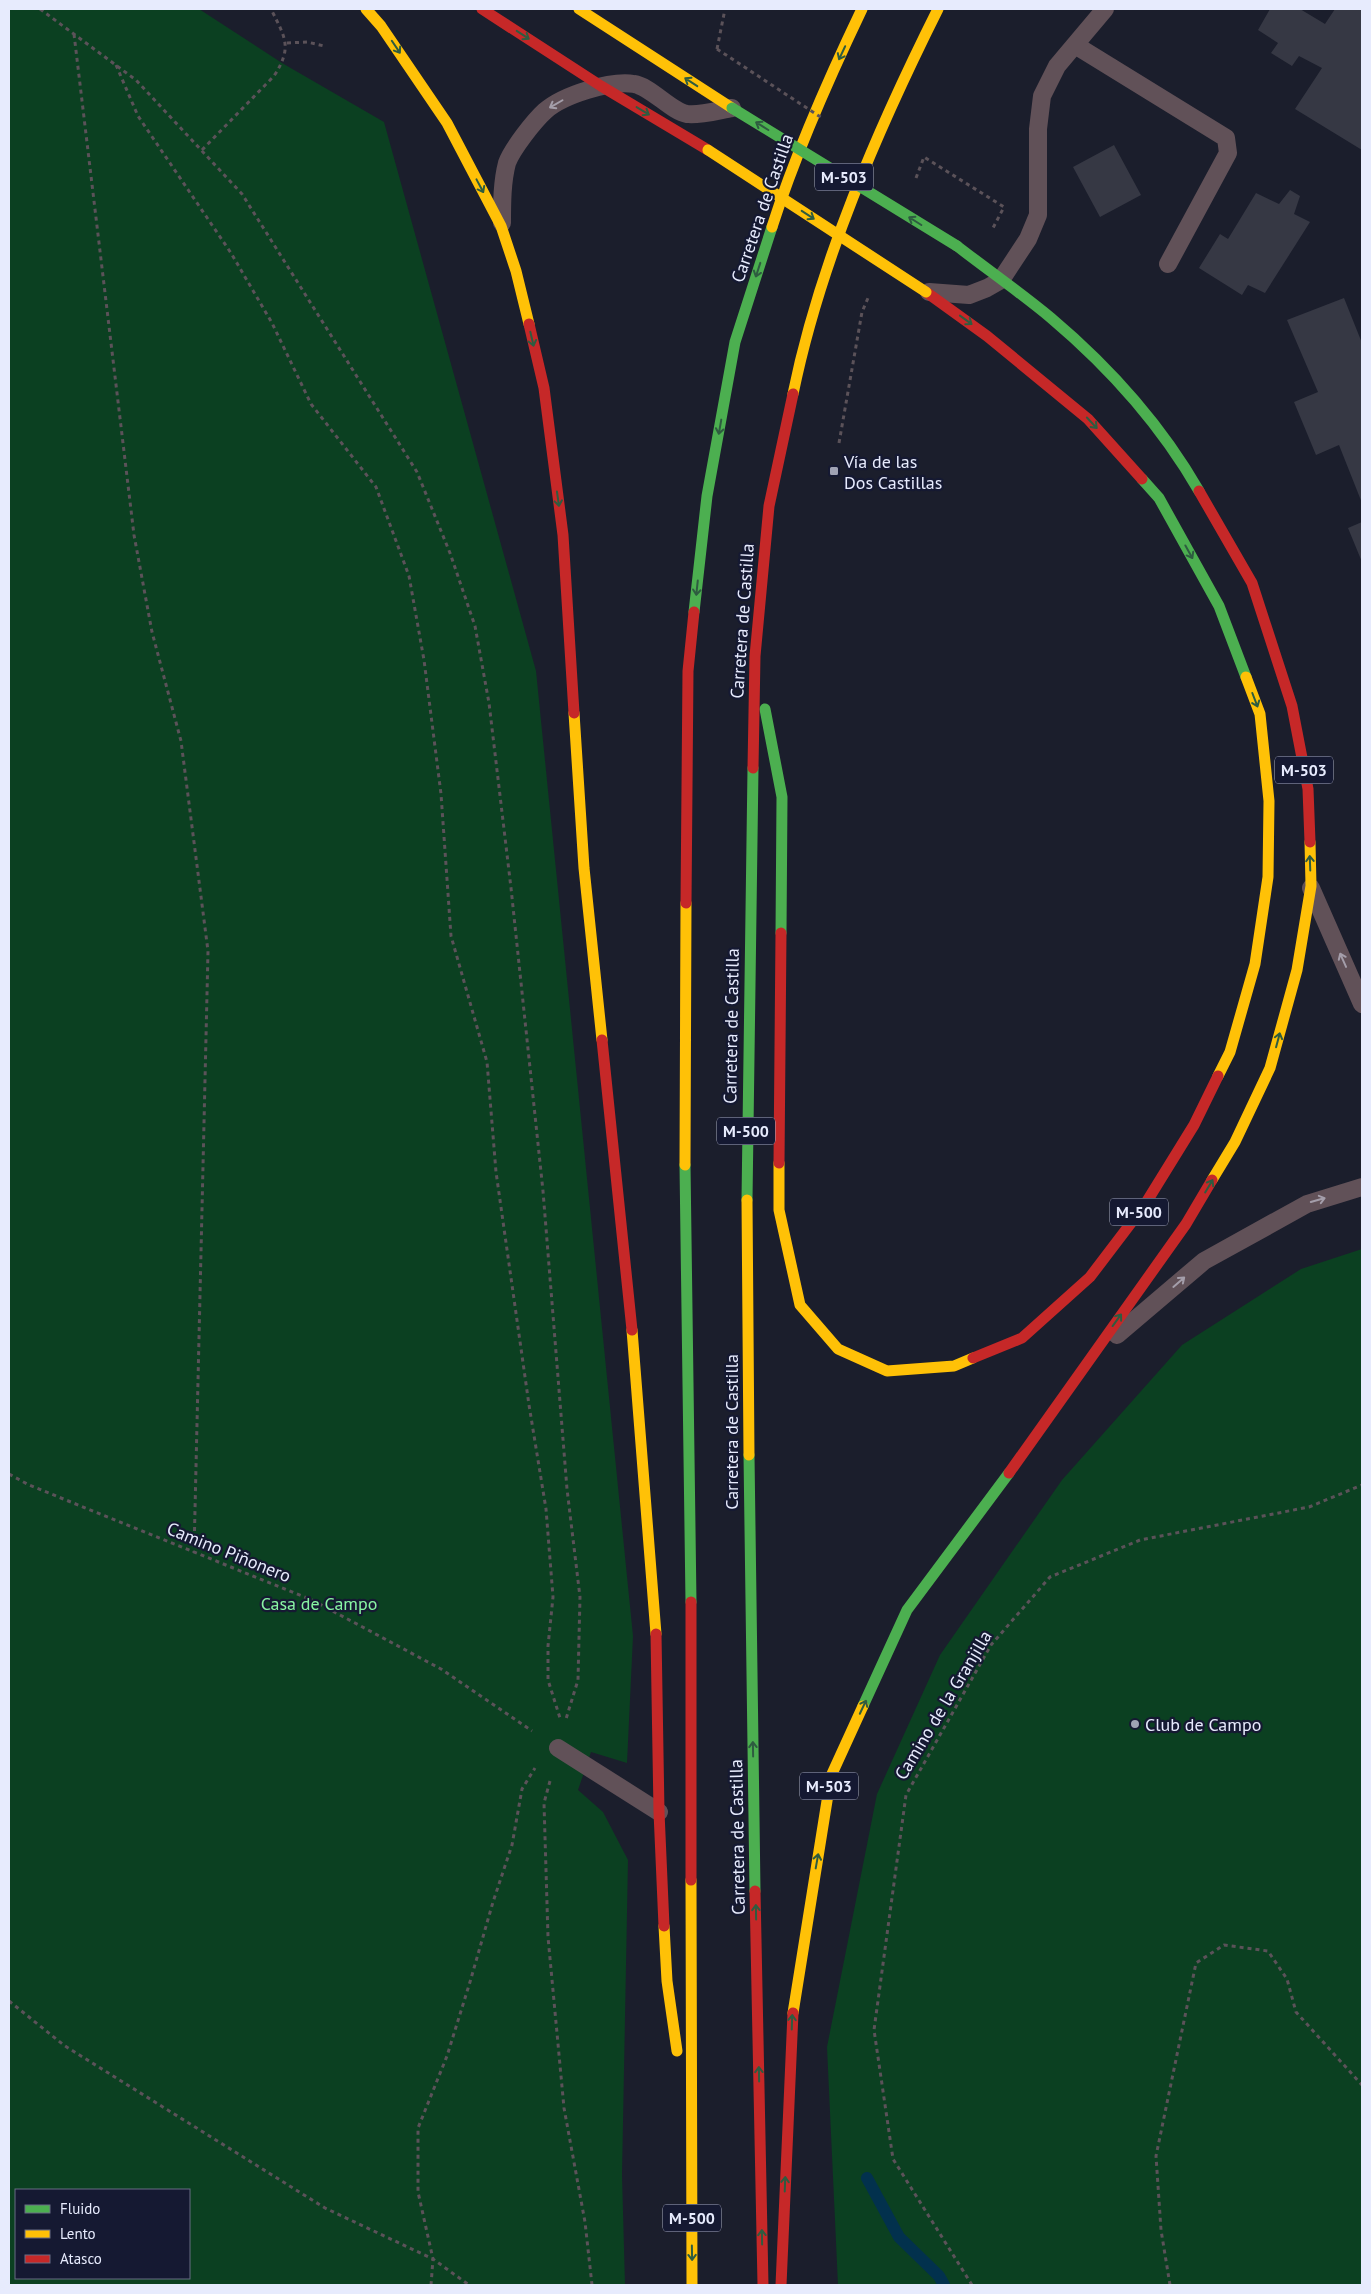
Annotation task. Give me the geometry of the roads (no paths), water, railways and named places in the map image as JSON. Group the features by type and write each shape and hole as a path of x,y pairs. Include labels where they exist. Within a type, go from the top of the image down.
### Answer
{"highway":[{"name":"M-500","path":"366,9 381,26 447,123 502,226 516,271 544,388 563,535 584,868 630,1302 655,1608 659,1812 667,1981 691,2152"},
{"name":"M-503","path":"482,9 601,86 708,150 926,292"},
{"name":"M-503","path":"579,9 732,108 957,246 1051,318 1109,372 1157,427 1189,473 1252,583 1292,706 1308,789 1310,886 1297,970 1270,1068 1247,1118 1235,1142 1186,1224 1027,1448 907,1610 831,1776 793,2002 781,2285"},
{"name":"Carretera de Castilla","path":"692,2285 691,1611 685,1130 688,671 707,496 735,342 785,185 823,92 862,9"},
{"name":"Carretera de Castilla","path":"763,2285 750,1604 746,1130 755,656 769,506 801,353 844,221 904,77 938,9"},
{"name":"M-500","path":"755,656 782,797 779,1210 800,1305 838,1349 887,1370 954,1366 1022,1338 1090,1277 1144,1206 1194,1125 1230,1052 1255,964 1268,877 1269,801 1260,714 1219,606 1159,498 1088,419 987,336 926,292"}],"lane":[{"path":"926,292 969,295 1001,280 1028,239 1038,215 1038,129 1042,96 1057,66 1105,9"},
{"path":"1075,45 1226,138 1228,153 1168,264"},
{"path":"502,226 502,190 508,161 523,137 546,110 564,100 601,86 618,83 637,84 686,114 732,108"},
{"path":"1310,886 1362,1004"},
{"path":"1088,1360 1204,1261 1307,1204 1362,1187"},
{"path":"558,1748 659,1812"}],"waterway":[{"path":"867,2178 899,2237 939,2276 944,2285"}],"place":[{"name":"Vía de las Dos Castillas","path":"834,471"},
{"name":"Club de Campo","path":"1135,1724"}],"park label":[{"name":"Casa de Campo","path":"319,1603"}]}
